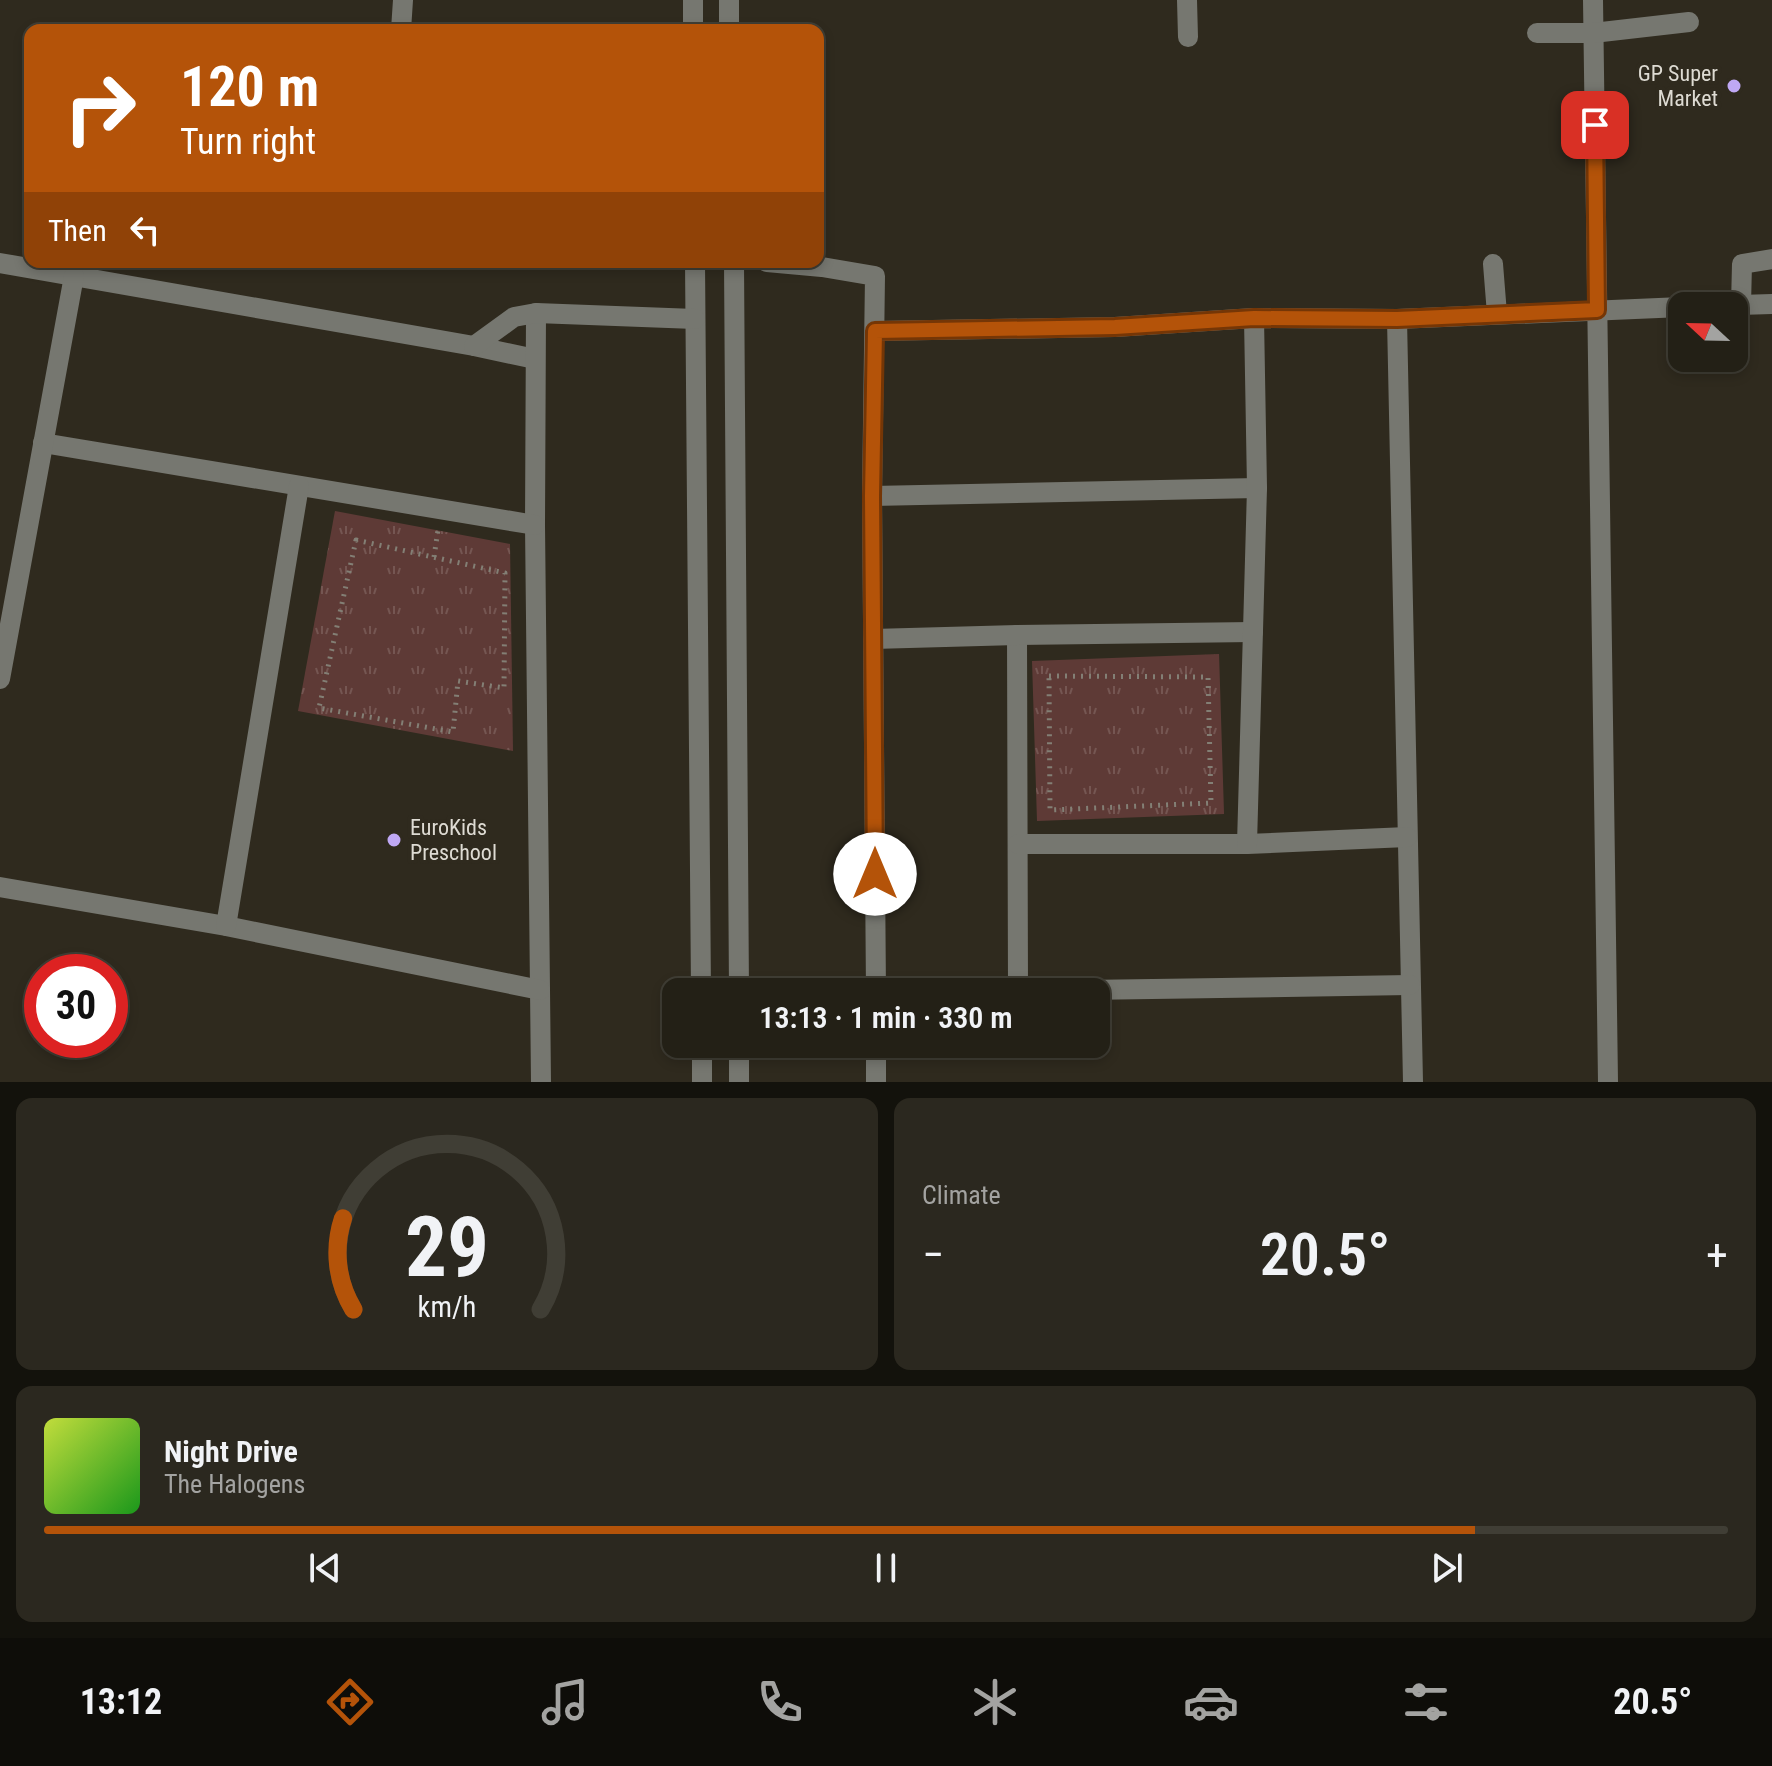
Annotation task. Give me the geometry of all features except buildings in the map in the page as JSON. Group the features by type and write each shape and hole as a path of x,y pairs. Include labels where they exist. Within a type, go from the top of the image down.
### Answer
{"street":[{"path":"401,24 403,0"},
{"path":"693,0 693,24"},
{"path":"729,0 729,24"},
{"path":"1187,0 1188,37"},
{"path":"1593,0 1608,1082"},
{"path":"1537,33 1593,33 1689,22"},
{"path":"1741,292 1742,264 1772,259"},
{"path":"0,263 24,267"},
{"path":"1493,264 1497,314"},
{"path":"824,267 875,276 872,496 876,978"},
{"path":"28,268 535,359"},
{"path":"695,268 701,978"},
{"path":"734,268 739,978"},
{"path":"0,679 74,276"},
{"path":"1748,305 1772,304"},
{"path":"875,331 1115,327 1254,318 1397,319 1668,307"},
{"path":"474,346 514,317 536,313 695,319"},
{"path":"536,313 541,1082"},
{"path":"1247,844 1257,488 1254,318"},
{"path":"1397,319 1413,1082"},
{"path":"43,443 535,525"},
{"path":"226,926 299,486"},
{"path":"872,496 1257,488"},
{"path":"873,639 1253,632"},
{"path":"1017,635 1018,978"},
{"path":"1018,844 1247,844 1407,837"},
{"path":"0,887 226,926 540,990"},
{"path":"1110,989 1410,985"},
{"path":"702,1058 702,1082"},
{"path":"739,1058 739,1082"},
{"path":"876,1058 876,1082"}],"path":[{"path":"356,540 505,573 504,688 458,681 453,732 319,708 356,540"},
{"path":"1049,676 1208,677 1211,803 1050,810 1049,676"}],"green space":[{"path":"335,511 510,544 513,751 298,711"},
{"path":"1219,654 1224,814 1037,821 1032,661"}],"place":[{"name":"GP Super Market","path":"1734,86"},
{"name":"EuroKids Preschool","path":"394,840"}],"route":[{"path":"875,874 872,496 875,331 1115,327 1254,318 1397,319 1597,310 1595,125"}]}
